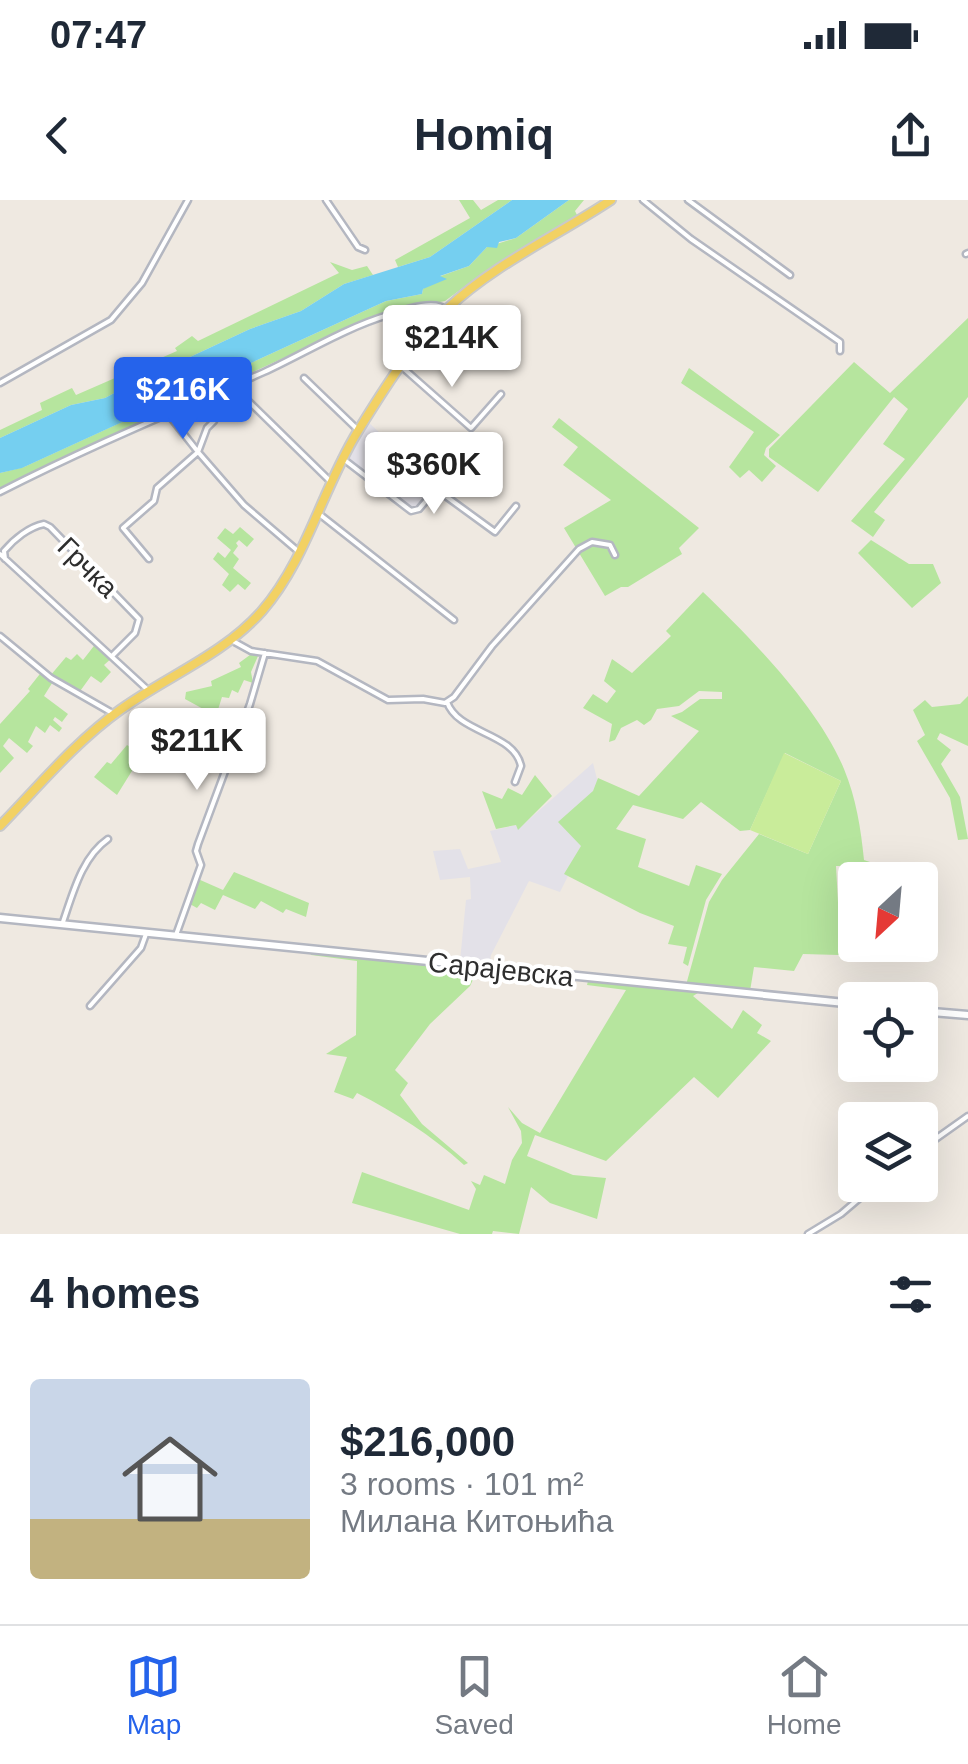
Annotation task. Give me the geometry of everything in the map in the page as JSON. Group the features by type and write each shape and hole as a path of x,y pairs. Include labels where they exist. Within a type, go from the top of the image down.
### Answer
{"main road":[{"path":"0,826 114,714 230,640 267,605 300,552 358,430 447,310 466,293 610,200"},
{"name":"Сарајевска","path":"0,918 838,1002"},
{"path":"938,1013 968,1016"}],"street":[{"path":"0,384 111,320 142,282 188,200"},
{"path":"326,200 364,250"},
{"path":"643,200 704,248 840,342 840,351"},
{"path":"688,200 790,275"},
{"path":"0,492 381,317 437,305 447,310"},
{"path":"402,367 471,428 501,394"},
{"path":"304,378 358,430"},
{"path":"231,384 331,482"},
{"path":"168,414 244,505 300,552"},
{"path":"149,559 124,528 154,501 156,488 198,452 214,420"},
{"path":"342,458 411,512 419,509 437,489 495,532 516,506"},
{"path":"318,513 454,620"},
{"name":"Грчка","path":"2,557 6,547 34,527 44,524 50,528 139,619 136,633 113,655"},
{"path":"446,702 579,549 602,541 610,544 615,555"},
{"path":"2,557 149,691"},
{"path":"0,636 51,678 114,714"},
{"path":"230,640 246,650 317,661 394,702 446,702 456,717 516,752 521,766 516,782"},
{"path":"176,937 201,865 198,844 265,653"},
{"path":"62,925 84,869 108,839"},
{"path":"90,1006 140,948 146,934"},
{"path":"938,1138 968,1116"},
{"path":"808,1234 855,1202"}],"shaded area":[{"path":"367,421 435,484 419,507 407,508 346,458"},
{"path":"593,763 598,783 581,846 560,892 529,881 491,955 493,965 460,961 466,900 471,899 470,877 440,880 433,851 460,849 468,869 501,862 490,831 516,825 518,829"}],"green space":[{"path":"459,200 473,200 481,210 498,200 512,200 430,257 398,267 395,260 470,218"},
{"path":"569,200 584,200 575,211 578,217 445,301 409,308 340,332 0,488 0,473 24,467 386,301 422,294 438,277 469,266 487,247 516,238"},
{"path":"330,262 352,270 367,266 373,275 344,284 301,311 250,329 190,357 170,371 161,368 105,398 71,405 0,438 0,430 42,410 40,403 72,388 76,395 177,351 175,348 192,336 198,341 339,273"},
{"path":"968,318 968,397 874,512 885,520 873,537 851,521 905,459 883,444 908,409 894,397 818,492 769,457 769,449 854,362 890,393"},
{"path":"689,368 780,435 766,448 764,455 776,466 762,482 749,470 740,478 729,467 754,432 681,383"},
{"path":"559,418 699,528 679,548 682,554 628,587 605,596 564,528 611,500 563,465 578,447 552,427"},
{"path":"240,527 254,539 247,547 239,540 236,543 233,553 239,559 233,568 251,583 245,590 238,584 230,592 222,585 229,574 213,559 218,552 225,558 231,550 217,538 225,528 233,534"},
{"path":"871,540 909,564 933,564 941,583 912,608 858,553"},
{"path":"703,592 762,652 801,698 833,746 852,791 864,860 870,862 838,862 836,866 838,955 803,954 794,971 754,967 750,991 686,985 709,902 759,834 808,854 841,781 785,753 750,830 740,831 701,802 683,819 633,805 616,829 646,839 638,867 689,886 696,865 722,874 706,900 688,966 683,963 687,947 668,944 674,926 564,874 581,846 558,822 593,791 598,778 639,796 699,731 671,716 700,699 722,699 722,692 699,691 679,706 657,709 644,725 637,720 621,728 615,740 609,742 612,724 583,708 593,694 607,703 616,691 604,681 612,659 632,673 671,636 666,631"},
{"path":"97,642 113,657 104,665 111,672 101,683 91,676 78,694 54,680 44,696 68,714 62,722 55,717 53,720 62,728 59,732 50,725 45,733 36,726 28,742 33,746 27,753 9,738 3,746 14,758 0,773 0,724 43,670 50,676 66,657 71,660 77,654 83,660"},
{"path":"254,652 258,656 251,672 253,683 244,680 238,693 232,690 229,698 222,697 216,716 185,699 186,692 212,686 211,681 241,667 239,663"},
{"path":"968,696 968,746 940,733 937,739 951,750 941,764 960,797 968,839 958,840 950,798 917,741 925,735 913,710 925,700 932,707 960,704"},
{"path":"155,714 171,720 150,761 140,758 117,795 94,777 127,745 139,753 147,735 141,728"},
{"path":"784,753 841,781 808,854 750,830"},
{"path":"535,775 552,796 518,830 516,825 496,829 482,791 502,799 508,788 522,795"},
{"path":"234,872 309,903 306,917 286,909 283,913 261,901 255,909 223,895 215,910 201,903 197,908 188,903 198,879 223,890"},
{"path":"310,952 478,969 470,986 430,1024 395,1070 408,1083 400,1095 422,1124 468,1163 464,1165 426,1134 357,1093 353,1099 334,1092 347,1057 326,1054 356,1035 357,961"},
{"path":"588,981 701,991 693,996 732,1029 743,1010 762,1025 757,1033 771,1041 718,1098 694,1077 606,1161 535,1135 527,1156 573,1175 606,1178 597,1219 550,1203 531,1187 519,1234 460,1234 352,1203 362,1172 469,1210 476,1189 471,1181 480,1185 484,1175 505,1184 522,1143 521,1131 508,1107 522,1123 540,1133 626,990 587,985"}],"water":[{"path":"512,200 569,200 516,238 499,242 497,248 487,247 469,266 440,276 447,279 423,289 422,294 386,301 22,468 0,473 0,438 71,405 105,398 161,368 170,371 190,357 250,329 301,311 344,284 430,257"}]}
